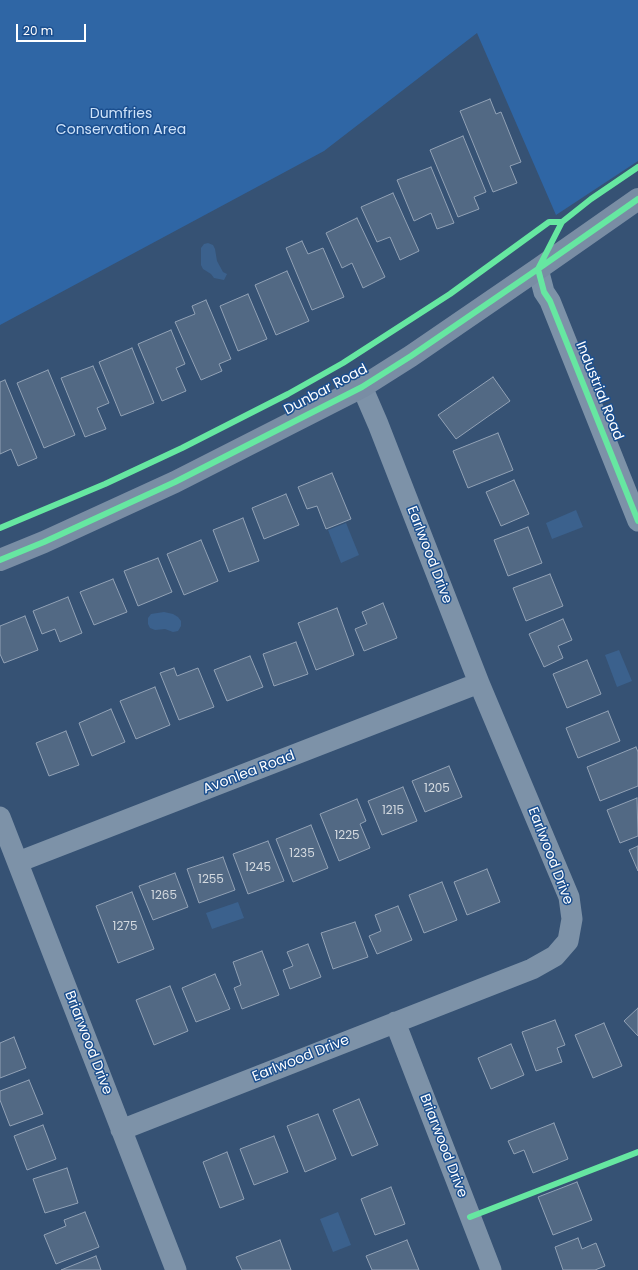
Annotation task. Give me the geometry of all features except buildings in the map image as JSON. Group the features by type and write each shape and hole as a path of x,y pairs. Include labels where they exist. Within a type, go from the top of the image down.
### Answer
{"street":[{"name":"Dunbar Road","path":"0,560 44,542 175,482 362,387 538,270 638,199"},
{"name":"Industrial Road","path":"538,270 544,292 550,301 638,521"},
{"name":"Earlwood Drive","path":"121,1130 532,969 555,956 568,941 572,919 569,897 479,683 378,424 362,387"},
{"name":"Avonlea Road","path":"18,862 479,683"},
{"name":"Briarwood Drive","path":"0,817 176,1270"},
{"name":"Briarwood Drive","path":"395,1022 491,1270"}],"green space":[{"name":"Dumfries Conservation Area","path":"0,0 638,0 638,161 556,215 477,33 324,151 0,325"}],"shaded area":[{"path":"208,243 213,245 217,261 223,272 227,274 224,280 214,278 203,269 201,265 201,248 204,244"},
{"path":"576,510 583,527 552,539 546,523"},
{"path":"346,523 359,555 341,563 328,530"},
{"path":"164,612 173,614 181,621 181,626 178,631 173,632 165,629 155,630 150,628 148,618 151,614"},
{"path":"619,650 632,681 617,687 605,655"},
{"path":"238,902 244,918 212,929 206,913"},
{"path":"338,1212 351,1245 333,1252 320,1219"}],"cycle path":[{"path":"638,167 591,199 562,222 538,269 544,292 550,301 638,521"},
{"path":"0,560 44,542 175,482 362,387 411,356 638,199"},
{"path":"0,528 105,484 182,448 288,394 343,363 450,294 549,222 562,222"},
{"path":"470,1217 638,1152"}]}
